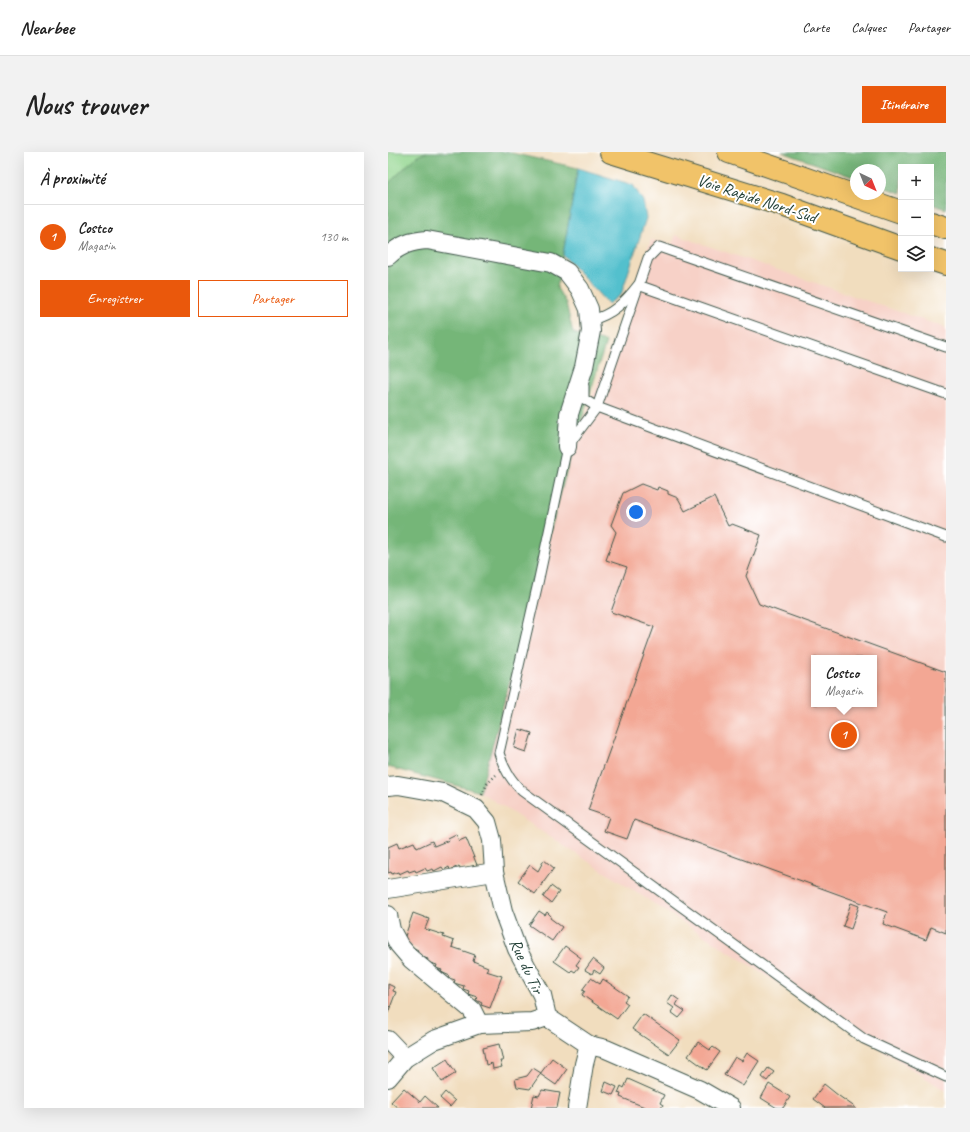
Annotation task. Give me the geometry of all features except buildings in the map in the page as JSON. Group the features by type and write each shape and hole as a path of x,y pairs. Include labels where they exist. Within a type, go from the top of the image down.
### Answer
{"highway":[{"name":"Voie Rapide Nord-Sud","path":"612,152 782,205 898,247"},
{"name":"Voie Rapide Nord-Sud","path":"729,152 898,211"},
{"path":"934,224 946,228"},
{"path":"934,260 946,264"}],"street":[{"path":"388,256 402,246 416,241 427,240 551,263 567,272 580,289 586,300 591,320 591,331 584,367 569,414 567,447"},
{"name":"Rue du Tir","path":"388,786 398,785 443,793 476,809 487,822 492,840 494,872 503,911 517,949 542,996 547,1017"},
{"path":"388,889 494,872"},
{"path":"388,915 391,930 399,945 411,959 472,1010 479,1024"},
{"path":"388,1078 405,1058 434,1040 479,1024 532,1022 547,1017 589,1045 606,1049 700,1090 731,1108"},
{"path":"388,1040 405,1058"},
{"path":"577,1108 584,1064 589,1045"}],"lane":[{"path":"946,347 659,247 648,258 597,407 567,447 499,753 503,768 510,778 522,790 864,1039 946,1077"},
{"path":"591,320 600,318 617,308 626,301 638,285"},
{"path":"638,285 946,394"},
{"path":"584,367 584,399 597,407 946,537"}],"path":[{"path":"476,809 487,784 503,768"}],"shaded area":[{"path":"676,235 946,328 946,1091 480,792 572,451 651,240 672,244"}],"green space":[{"path":"388,152 427,152 416,157 388,184"},
{"path":"427,152 507,152 578,168 557,288 566,303 573,333 606,342 572,451 480,792 388,767 388,184 416,157"},
{"path":"782,152 946,152 946,209 934,205 934,164 898,164 898,192 886,188 886,164 850,164 850,176"}],"water":[{"path":"578,168 633,185 643,201 646,218 621,295 608,304 563,255"}],"place":[{"name":"Costco","path":"844,735"}]}
